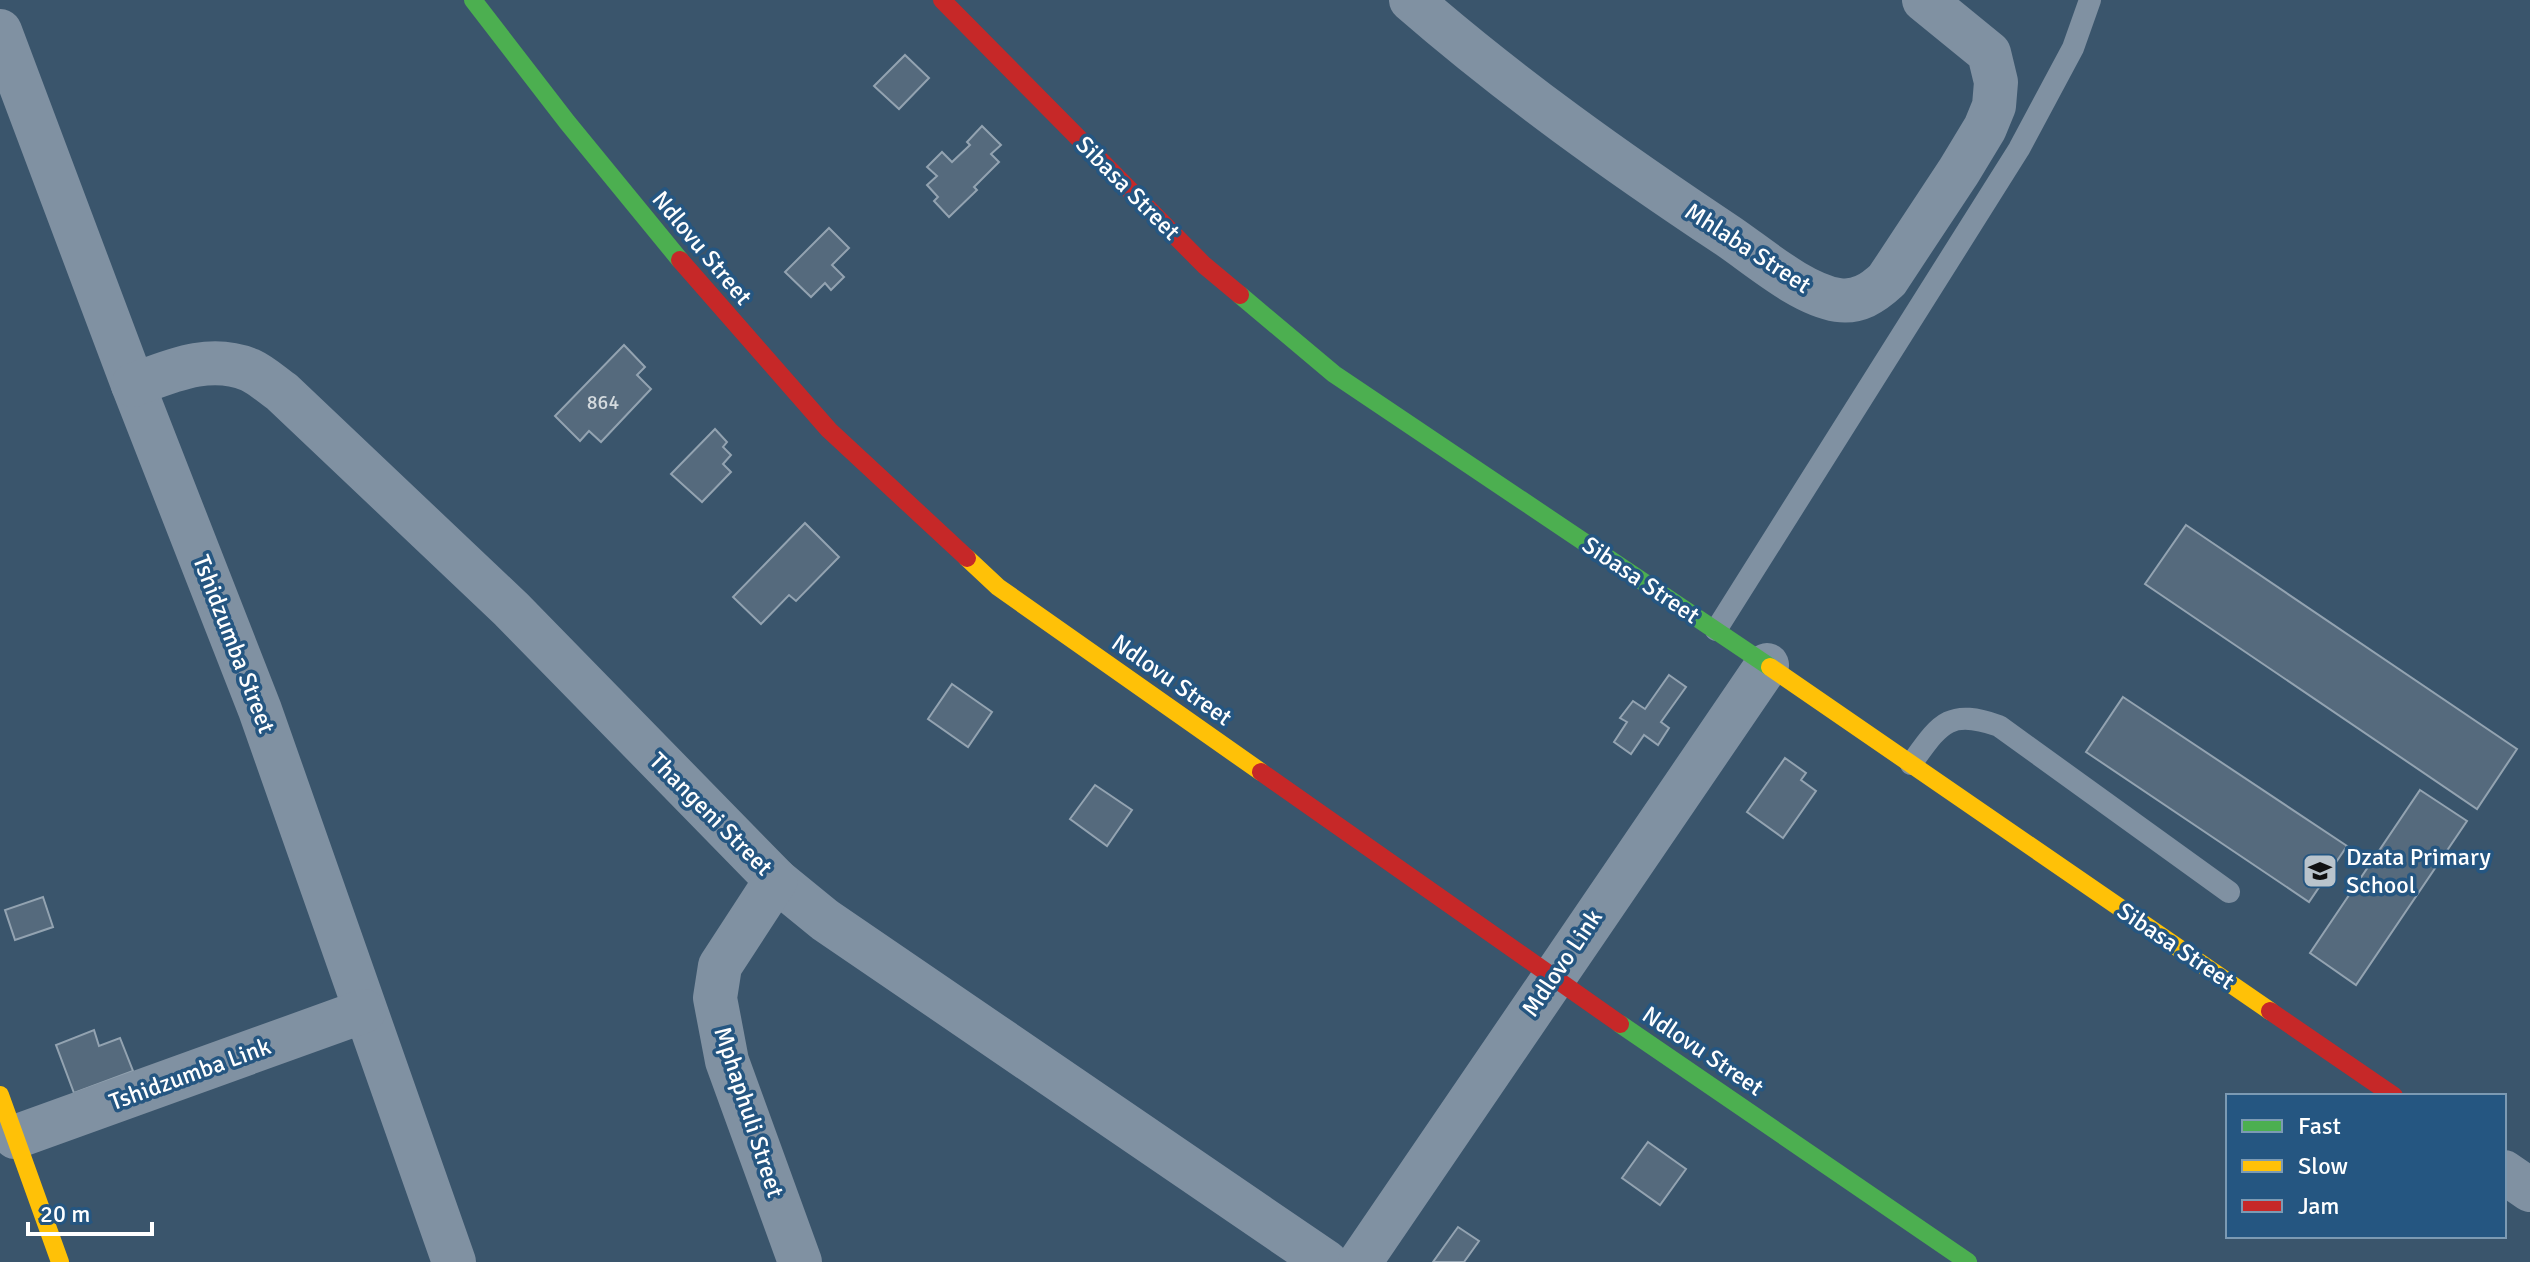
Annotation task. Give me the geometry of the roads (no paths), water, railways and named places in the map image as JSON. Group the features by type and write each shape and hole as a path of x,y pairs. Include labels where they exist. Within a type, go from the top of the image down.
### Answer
{"street":[{"name":"Ndlovu Street","path":"473,0 567,122 715,303 829,430 998,587 1552,977 1968,1262"},
{"name":"Sibasa Street","path":"942,0 1194,255 1334,374 1716,630 2391,1094"},
{"name":"Mhlaba Street","path":"1411,0 1557,119 1799,284 1838,300 1856,300 1874,292 1887,280 1985,128 1994,106 1996,82 1989,53 1924,0"},
{"name":"Tshidzumba Street","path":"0,31 260,710 454,1262"},
{"name":"Thangeni Street","path":"133,385 191,364 219,363 250,370 282,392 511,609 776,880 825,920 1326,1262"},
{"name":"Mdlovo Link","path":"1360,1262 1767,665"},
{"name":"Mphaphuli Street","path":"776,880 720,966 715,998 727,1061 800,1262"},
{"name":"Tshidzumba Link","path":"15,1137 364,1011"},
{"path":"0,1095 60,1262"},
{"path":"2506,1173 2530,1190"}],"lane":[{"path":"1716,630 2019,149 2073,48 2090,0"},
{"path":"1911,764 1934,732 1953,720 1972,717 1999,726 2229,892"}],"place":[{"name":"Dzata Primary School","path":"2320,871"}]}
